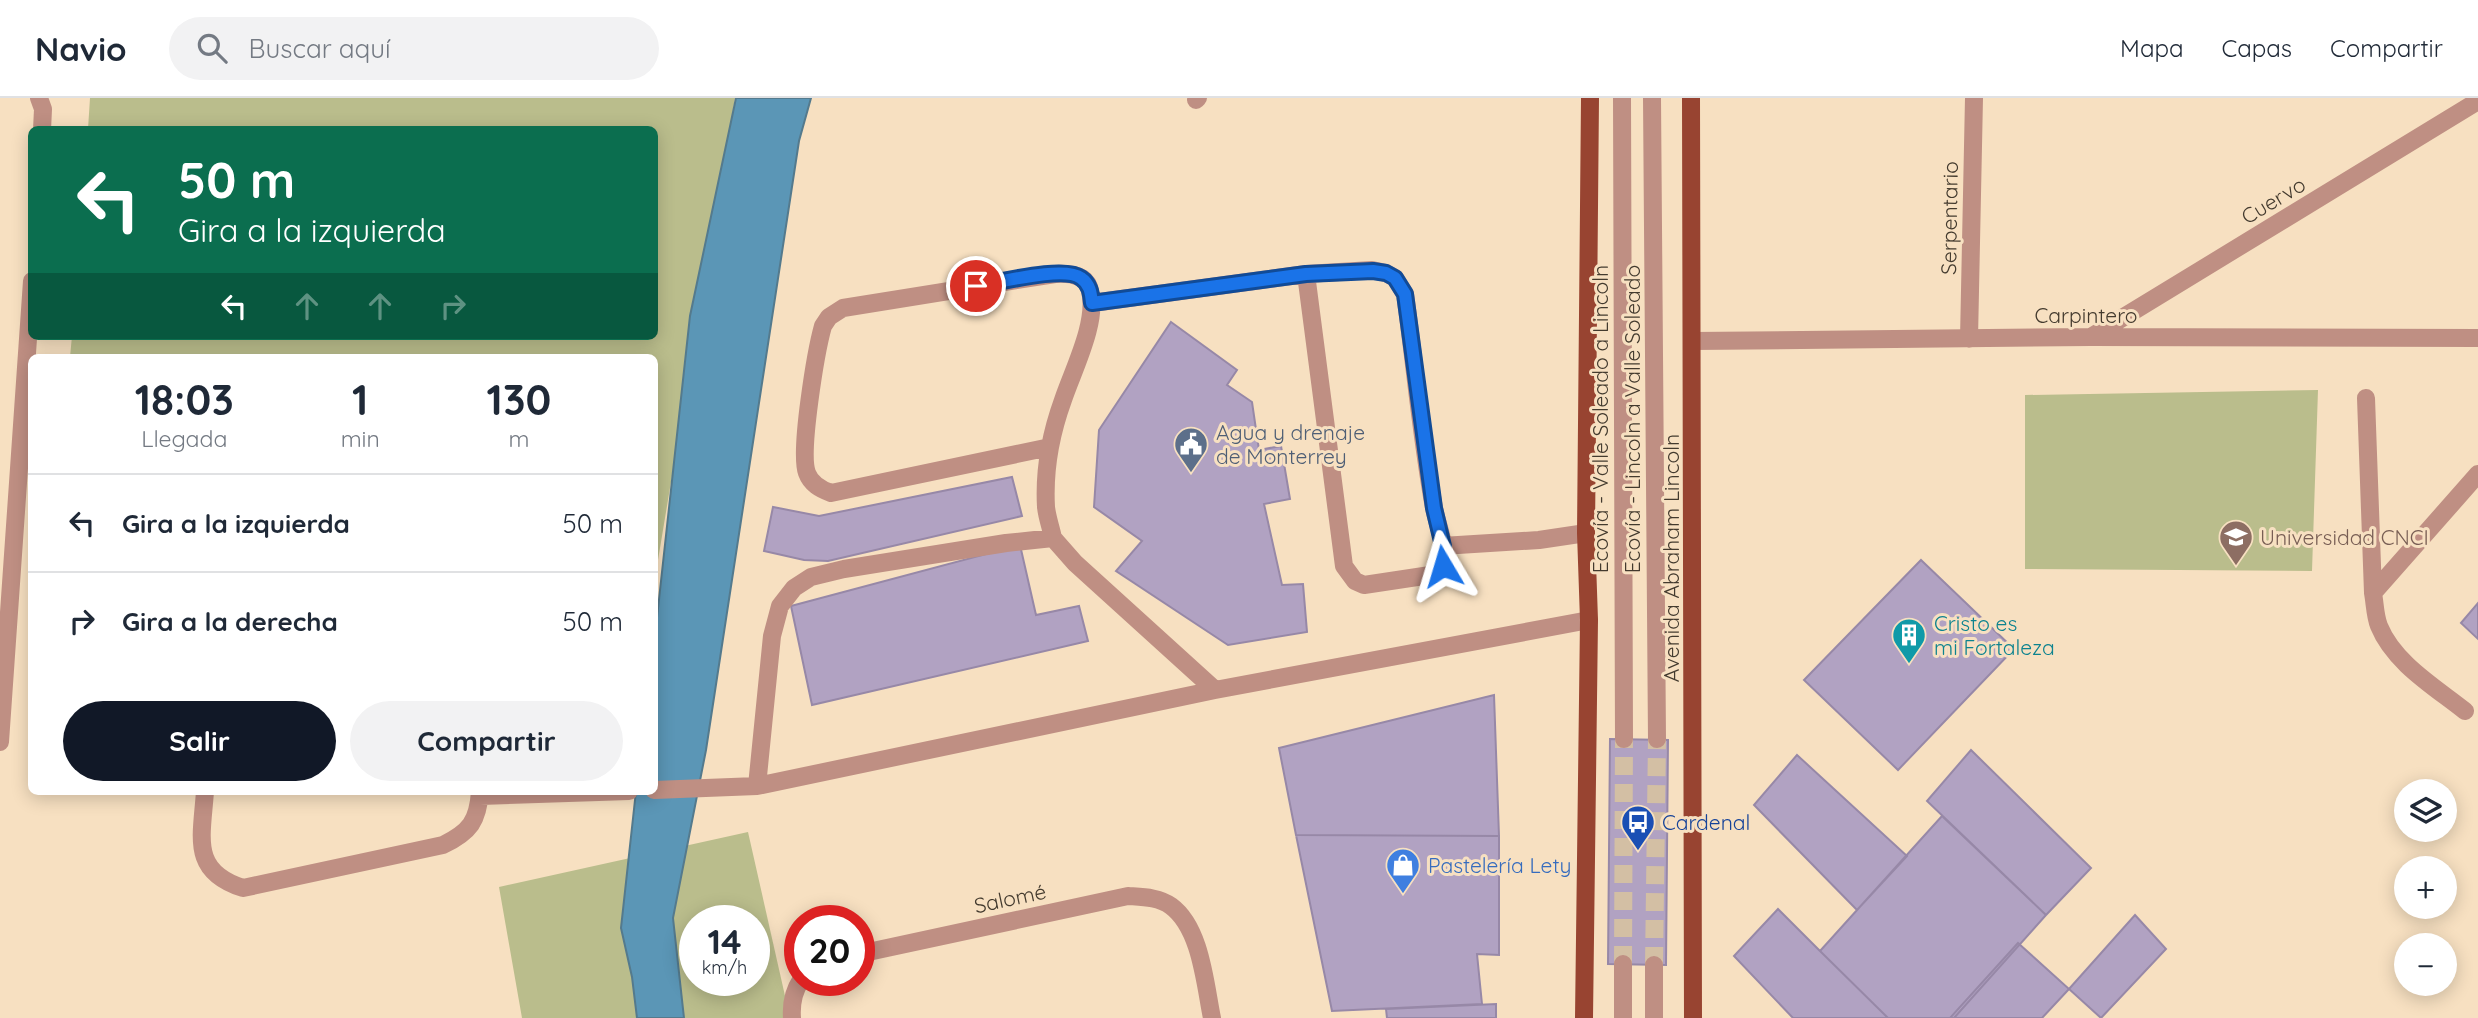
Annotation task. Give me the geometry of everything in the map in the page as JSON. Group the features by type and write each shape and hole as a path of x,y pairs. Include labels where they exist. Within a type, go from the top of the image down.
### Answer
{"main road":[{"path":"1584,1018 1589,620 1586,533 1590,98"},
{"name":"Avenida Abraham Lincoln","path":"1691,98 1693,1018"}],"street":[{"path":"39,98 43,110 42,126"},
{"name":"Ecovía - Valle Soleado a Lincoln","path":"1622,98 1624,739"},
{"name":"Ecovía - Lincoln a Valle Soleado","path":"1652,98 1657,739"},
{"name":"Serpentario","path":"1969,339 1978,101"},
{"name":"Cuervo","path":"2091,337 2478,101"},
{"path":"1092,303 1306,274 1373,271 1395,278 1402,287 1407,308 1434,508 1443,546 1443,566 1437,574 1364,585 1348,575 1344,566 1306,274"},
{"path":"1050,447 831,493 823,490 808,477 805,460 809,409 823,326 829,317 843,308 1055,274 1075,274 1084,279 1090,288 1092,303 1077,366 1063,397 1050,447 1046,508 1054,538 1075,563 1216,690"},
{"name":"Carpintero","path":"1693,341 2091,337 2478,338"},
{"path":"0,742 28,339"},
{"path":"2366,398 2373,593 2379,624 2389,644 2410,668 2465,711"},
{"path":"2373,593 2478,474"},
{"path":"1443,546 1539,540 1586,533"},
{"path":"757,786 772,636 780,606 794,588 811,577 844,569 1054,538"},
{"path":"658,790 757,786 1216,690 1589,620"},
{"path":"205,795 202,845 207,867 225,882 243,888 443,845 460,837 471,826 478,813 480,795"},
{"name":"Salomé","path":"875,950 1128,895 1151,898 1170,905 1184,920 1195,940 1212,1018"},
{"path":"1623,964 1623,1018"},
{"path":"1654,965 1654,1018"},
{"path":"792,1018 793,996"}],"green space":[{"path":"90,98 735,98 658,560 658,354 70,354 72,340 658,340 658,126 88,126"},
{"path":"2318,390 2312,571 2025,569 2025,395"},
{"path":"748,832 764,905 679,905 679,996 770,996 770,929 790,1018 522,1018 499,887"}],"water":[{"path":"736,98 811,98 799,141 706,750 673,918 679,996 682,996 684,1018 637,1018 632,977 621,928 636,795 658,795 658,609 690,316"}],"building":[{"name":"Agua y drenaje de Monterrey","path":"1171,322 1237,370 1227,385 1252,402 1259,450 1281,446 1290,499 1264,504 1282,585 1303,584 1307,632 1228,645 1116,571 1142,541 1094,507 1099,430"},
{"path":"1012,477 1022,516 828,561 804,560 764,551 773,507 819,516"},
{"path":"1020,545 1036,615 1079,606 1088,641 812,705 791,606"},
{"name":"Cristo es mi Fortaleza","path":"1921,560 2014,649 1898,770 1804,680"},
{"path":"2478,603 2478,639 2461,623"},
{"path":"1494,695 1499,836 1296,835 1279,748"},
{"name":"Cardenal","path":"1610,739 1668,740 1666,965 1608,964"},
{"path":"1971,750 2091,868 2046,915 1927,801"},
{"path":"1797,755 1907,856 1857,910 1754,805"},
{"path":"1942,816 2046,915 1954,1018 1888,1018 1820,951"},
{"name":"Pastelería Lety","path":"1296,835 1499,836 1499,955 1477,954 1482,1004 1332,1011"},
{"path":"1778,909 1888,1018 1793,1018 1734,956"},
{"path":"2135,915 2166,949 2101,1018 2069,989"},
{"path":"2018,943 2069,989 2042,1018 1950,1018"},
{"path":"1496,1004 1496,1018 1387,1018 1386,1009"}],"tunnel":[{"path":"1623,964 1624,739"},
{"path":"1654,965 1657,739"}],"place":[{"name":"Agua y drenaje de Monterrey","path":"1191,474"},
{"name":"Universidad CNCI","path":"2236,567"},
{"name":"Cristo es mi Fortaleza","path":"1909,665"},
{"name":"Cardenal","path":"1638,852"},
{"name":"Pastelería Lety","path":"1403,895"}],"route":[{"path":"976,286 1055,274 1075,274 1084,279 1090,288 1092,303 1306,274 1373,271 1395,278 1405,294 1434,508 1443,546 1443,566"}]}
